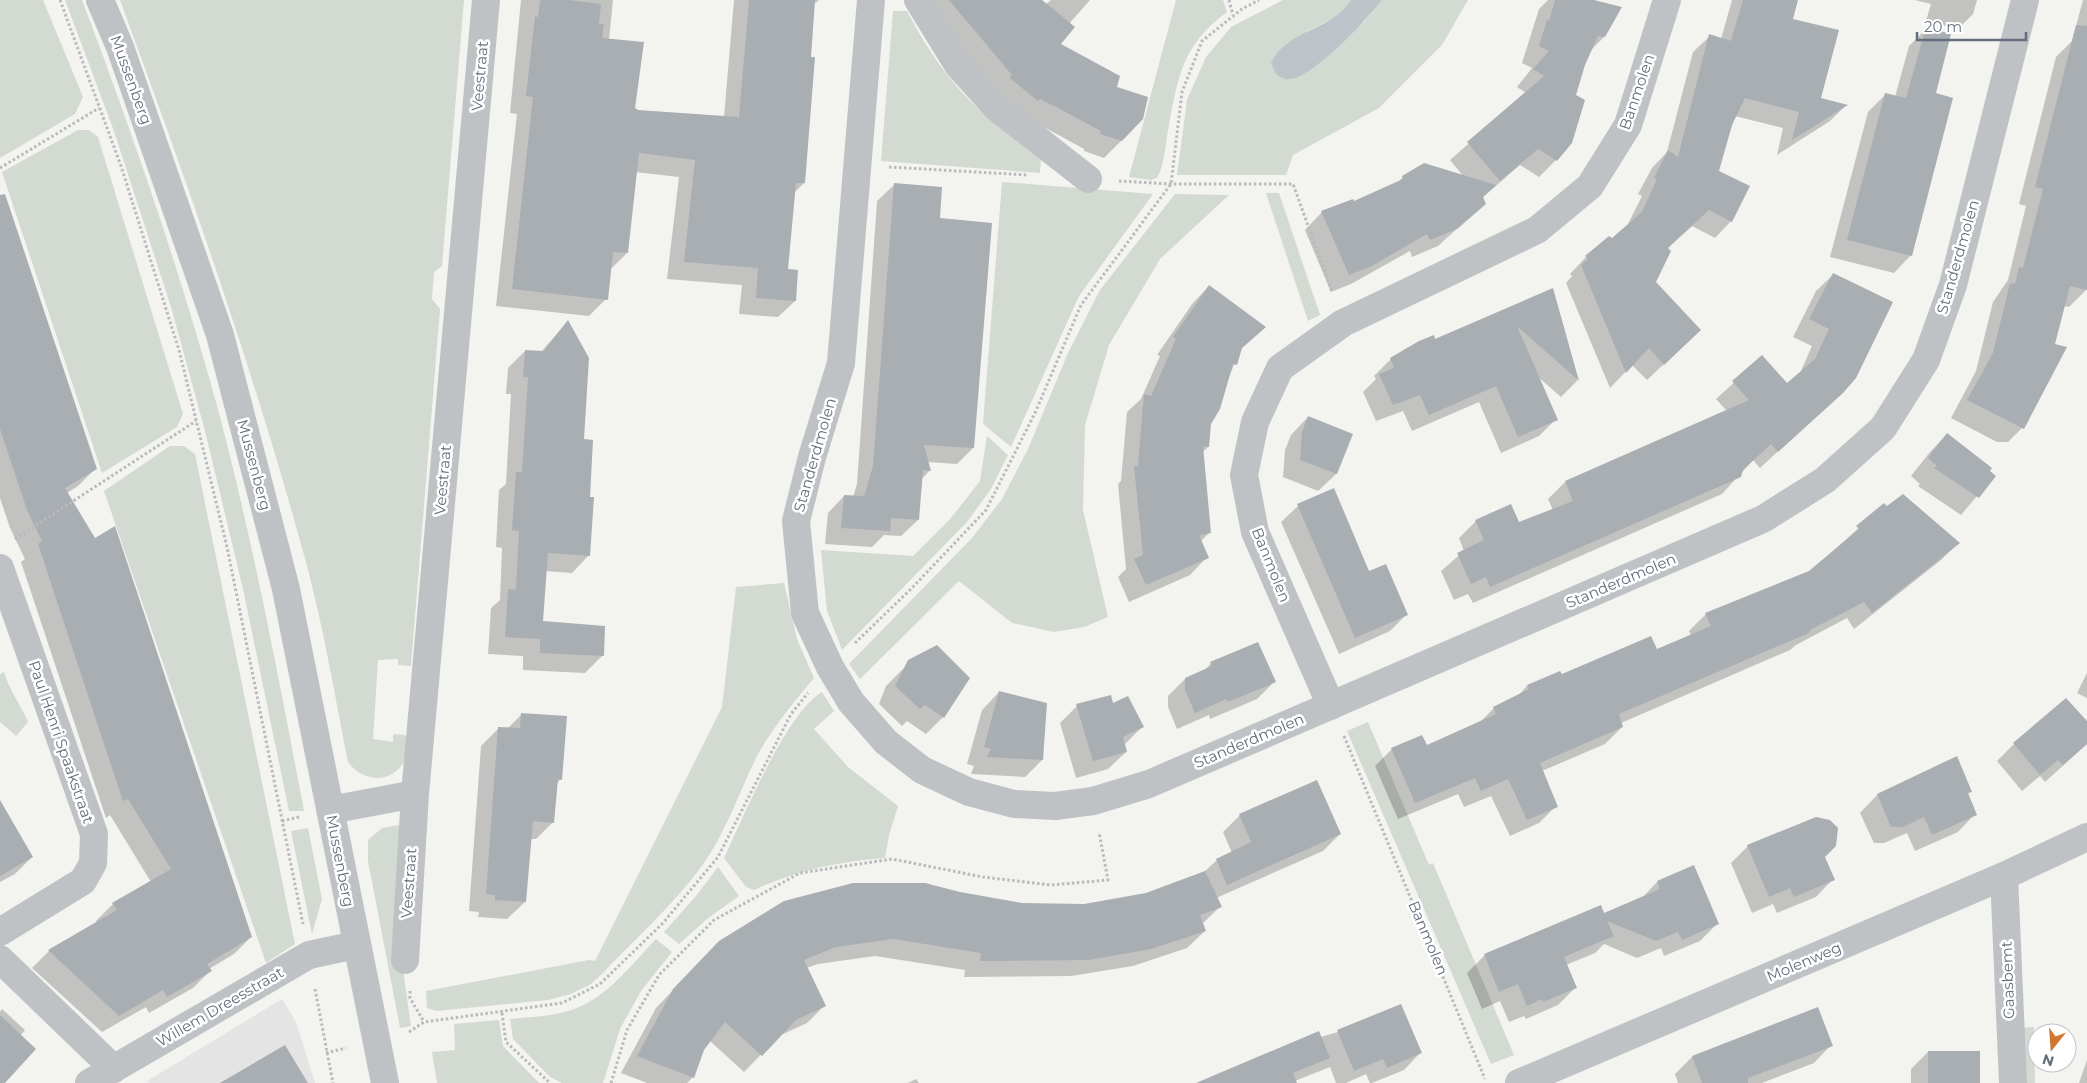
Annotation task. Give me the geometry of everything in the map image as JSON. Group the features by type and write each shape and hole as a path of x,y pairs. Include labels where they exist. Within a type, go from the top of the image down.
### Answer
{"street":[{"name":"Mussenberg","path":"100,0 120,47 220,335 286,589 356,945"},
{"name":"Veestraat","path":"404,960 415,794 486,0"},
{"name":"Standerdmolen","path":"871,0 841,363 812,457 796,521 804,613 830,667 852,702 886,742 922,770 969,792 1014,804 1055,806 1093,801 1149,784 1763,519 1826,480 1883,428 1926,360 1953,285 2025,0"},
{"path":"918,0 958,65 997,108 1088,179"},
{"name":"Banmolen","path":"1330,706 1255,532 1244,475 1255,422 1280,368 1343,323 1537,230 1590,186 1628,125 1667,0"},
{"name":"Paul Henri Spaakstraat","path":"0,932 83,881 93,863 94,834 4,556"},
{"path":"330,810 415,794"},
{"name":"Molenweg","path":"1519,1083 2004,876 2087,837"},
{"name":"Gaasbemt","path":"2004,876 2013,1083"},
{"path":"356,945 385,1083"},
{"name":"Willem Dreesstraat","path":"89,1083 309,955 356,945"},
{"path":"0,959 114,1069"}],"path":[{"path":"60,0 121,166 179,350 228,547 333,1083"},
{"path":"1229,0 1233,15"},
{"path":"326,1053 403,1037 424,1022 562,1004 600,984 663,923 718,857 790,714 830,667 911,588 986,510 1036,413 1081,305 1171,184 1182,92 1202,41 1233,15 1259,0"},
{"path":"0,168 99,108"},
{"path":"858,165 1031,175"},
{"path":"1088,179 1171,184 1293,184 1343,323"},
{"path":"4,556 196,422"},
{"name":"Banmolen","path":"1330,706 1479,1060 1486,1083"},
{"path":"612,1083 627,1030 659,975 714,920 800,873 892,859 983,877 1051,885 1108,880 1093,801"},
{"path":"502,1012 506,1042 550,1083"}],"shaded area":[{"path":"0,0 43,0 83,97 75,114 0,158"},
{"path":"65,0 82,0 154,199 186,300 216,402 253,554 304,811 289,811 243,589 205,431 171,307 114,131"},
{"path":"120,0 464,0 442,266 434,272 432,299 440,309 411,666 398,665 398,659 378,660 373,739 393,742 393,734 405,735 407,738 404,762 389,776 374,778 367,776 353,768 348,762 313,590 266,423 196,211"},
{"path":"1176,0 1223,0 1227,12 1199,38 1183,66 1174,99 1163,163 1157,178 1151,180 1129,177"},
{"path":"1283,0 1351,0 1344,12 1306,32 1363,23 1382,0 1468,0 1442,45 1379,108 1293,155 1286,175 1177,175 1187,100 1206,57 1231,27"},
{"path":"1351,0 1382,0 1337,48 1309,71 1286,79 1276,74 1271,63 1287,43 1333,18"},
{"path":"893,11 907,11 934,56 964,94 998,126 1041,157 1040,173 881,161"},
{"path":"78,130 89,130 98,137 183,414 177,427 102,473 2,172"},
{"path":"1002,182 1153,194 1079,296 1011,447 983,424"},
{"path":"1266,193 1279,193 1320,315 1308,321"},
{"path":"1175,194 1229,195 1160,259 1109,345 1085,425 1083,510 1108,617 1084,627 1054,632 1012,623 959,581 860,679 849,664 972,538 1002,499 1028,449 1068,353 1100,290"},
{"path":"987,436 1008,455 991,489 967,522 842,650 827,611 821,550 913,556 951,518 980,481"},
{"path":"170,446 184,446 195,454 295,944 266,963 104,491"},
{"path":"784,583 797,639 814,678 783,716 762,747 715,845 685,887 603,973 591,984 571,994 548,1000 436,1011 427,1008 426,991 589,960 595,961 722,707 736,587"},
{"path":"4,672 28,722 16,736 0,722 0,674"},
{"path":"822,692 834,711 814,729 848,767 898,806 889,835 885,858 818,868 786,877 754,890 746,887 724,858 780,743 808,704"},
{"path":"1368,722 1429,865 1433,863 1514,1055 1491,1064 1347,731"},
{"path":"405,824 403,970 411,1026 400,1028 368,861 368,840 382,828"},
{"path":"308,828 322,899 312,934 291,831"},
{"path":"718,867 739,896 707,919 679,944 664,932 696,896"},
{"path":"656,939 672,952 641,991 620,1029 603,1083 562,1083 550,1077 513,1039 510,1019 554,1014 575,1009 589,1002 613,984"},
{"path":"282,999 296,1022 315,1083 150,1083 147,1081"},
{"path":"499,1020 503,1046 539,1083 437,1083 432,1052 455,1050 454,1024"},
{"path":"2027,1027 2027,1073 2035,1073 2035,1083 2016,1083 2019,1028"}],"building":[{"path":"540,0 568,0 601,4 599,24 604,24 602,38 644,42 635,108 638,110 739,117 749,0 815,0 811,57 815,57 805,183 796,183 788,269 798,270 796,301 756,298 758,268 684,262 695,160 639,153 628,253 613,252 608,300 512,289 533,97 526,96 535,16 538,17"},
{"path":"949,0 1042,0 1075,27 1061,44 1120,76 1117,87 1148,97 1143,119 1122,141 1100,134 1101,131 1056,107 1040,99 1038,101 1010,78 1012,75"},
{"path":"1555,0 1594,0 1622,7 1605,37 1598,36 1585,65 1576,95 1585,100 1572,143 1557,161 1538,149 1500,181 1467,142 1544,76 1533,69 1549,51 1539,46"},
{"path":"1743,0 1798,0 1793,19 1839,30 1821,98 1848,105 1792,140 1799,112 1745,98 1732,125 1719,171 1750,186 1732,222 1709,210 1668,248 1671,251 1656,282 1701,330 1664,365 1649,348 1626,373 1581,265 1588,259 1585,256 1609,236 1612,238 1642,212 1657,179 1654,178 1668,150 1678,157 1709,34 1731,41"},
{"path":"2076,25 2087,26 2087,290 2070,286 2055,344 2067,347 2024,429 1967,400 1993,353 2010,283 2015,284 2019,267 2023,268 2043,189 2035,187"},
{"path":"1926,27 1951,34 1936,93 1953,98 1912,256 1847,240 1885,93 1906,98"},
{"path":"1424,163 1496,185 1483,197 1486,204 1457,229 1430,240 1427,234 1370,267 1349,275 1321,211 1353,199 1354,201 1403,179 1402,176"},
{"path":"894,183 942,187 940,218 992,223 974,448 924,445 931,471 923,470 919,520 891,518 890,531 841,528 844,495 864,496 873,466"},
{"path":"5,194 97,469 65,488 95,538 115,526 252,937 207,964 212,971 167,997 163,990 119,1016 48,950 117,910 112,903 171,869 128,799 123,801 38,544 42,541 27,510 0,429 0,195"},
{"path":"1833,273 1893,302 1856,378 1843,393 1778,452 1771,444 1743,470 1741,477 1490,587 1486,577 1471,584 1457,553 1484,540 1475,520 1511,504 1519,522 1573,501 1565,481 1749,400 1732,381 1762,355 1787,383 1815,359 1829,329 1809,319"},
{"path":"1209,285 1266,327 1242,348 1237,365 1233,364 1220,409 1211,424 1209,447 1203,446 1211,533 1199,535 1209,558 1146,585 1134,559 1143,555 1134,466 1138,466 1144,394 1151,396 1176,339 1173,337"},
{"path":"1553,288 1579,381 1517,326 1558,420 1518,437 1496,386 1429,415 1420,395 1393,405 1379,374 1394,368 1390,358 1419,341 1434,335 1435,339"},
{"path":"568,320 589,358 584,439 593,440 590,497 594,497 590,556 548,553 543,621 605,626 604,656 540,653 540,639 505,637 508,589 516,590 519,531 512,530 516,472 522,472 528,377 523,377 525,350 544,351"},
{"path":"1308,416 1353,434 1337,474 1300,460 1302,432"},
{"path":"1947,433 1992,468 1990,471 1996,476 1979,498 1934,468 1937,466 1928,458"},
{"path":"1334,488 1369,571 1386,564 1408,615 1355,638 1297,504"},
{"path":"1903,494 1960,543 1872,613 1864,602 1810,630 1809,633 1619,714 1623,727 1540,763 1558,807 1527,820 1508,779 1481,791 1475,778 1415,803 1391,748 1422,735 1427,745 1496,714 1493,707 1529,689 1527,685 1560,671 1562,674 1651,636 1657,649 1711,626 1705,613 1809,571 1859,529 1856,526 1884,503 1887,506"},
{"path":"1258,642 1276,682 1228,702 1226,699 1195,713 1185,690 1185,678 1212,666 1210,662"},
{"path":"937,645 970,678 944,718 925,705 920,709 895,686 908,660"},
{"path":"999,691 1047,703 1043,760 987,757 991,749 984,747"},
{"path":"1111,695 1113,703 1128,696 1144,727 1123,737 1127,752 1093,761 1076,704"},
{"path":"2066,698 2087,721 2087,744 2063,765 2058,760 2040,775 2013,743"},
{"path":"521,713 567,716 562,780 558,779 554,823 533,821 526,902 495,900 495,895 486,894 498,727 520,728"},
{"path":"1957,756 1972,792 1968,793 1977,815 1932,835 1924,817 1903,827 1891,827 1877,794"},
{"path":"1317,780 1341,834 1227,885 1216,859 1251,842 1239,814"},
{"path":"0,800 33,857 0,876"},
{"path":"1816,817 1830,820 1838,828 1836,846 1825,857 1835,880 1794,897 1790,888 1769,897 1747,845"},
{"path":"1694,865 1719,924 1682,940 1678,932 1656,941 1607,921 1614,936 1564,957 1577,988 1543,1002 1542,999 1527,1006 1518,984 1499,992 1484,954 1601,905 1604,913 1660,889 1657,881"},
{"path":"1205,871 1222,907 1200,915 1206,931 1151,949 1089,960 980,961 981,953 893,939 836,947 804,960 826,1006 796,1020 762,1056 725,1022 704,1050 694,1078 637,1056 673,989 719,941 784,901 853,883 925,883 960,892 1022,903 1084,904 1146,893"},
{"path":"1401,1004 1422,1053 1387,1068 1383,1059 1354,1071 1337,1030"},
{"path":"1818,1007 1833,1046 1748,1078 1748,1083 1702,1083 1692,1056"},
{"path":"0,1015 36,1049 5,1083 0,1083"},
{"path":"1319,1031 1330,1058 1293,1073 1297,1083 1196,1083"},
{"path":"285,1045 308,1083 220,1083"},
{"path":"1928,1051 1980,1051 1980,1083 1928,1083"}]}
